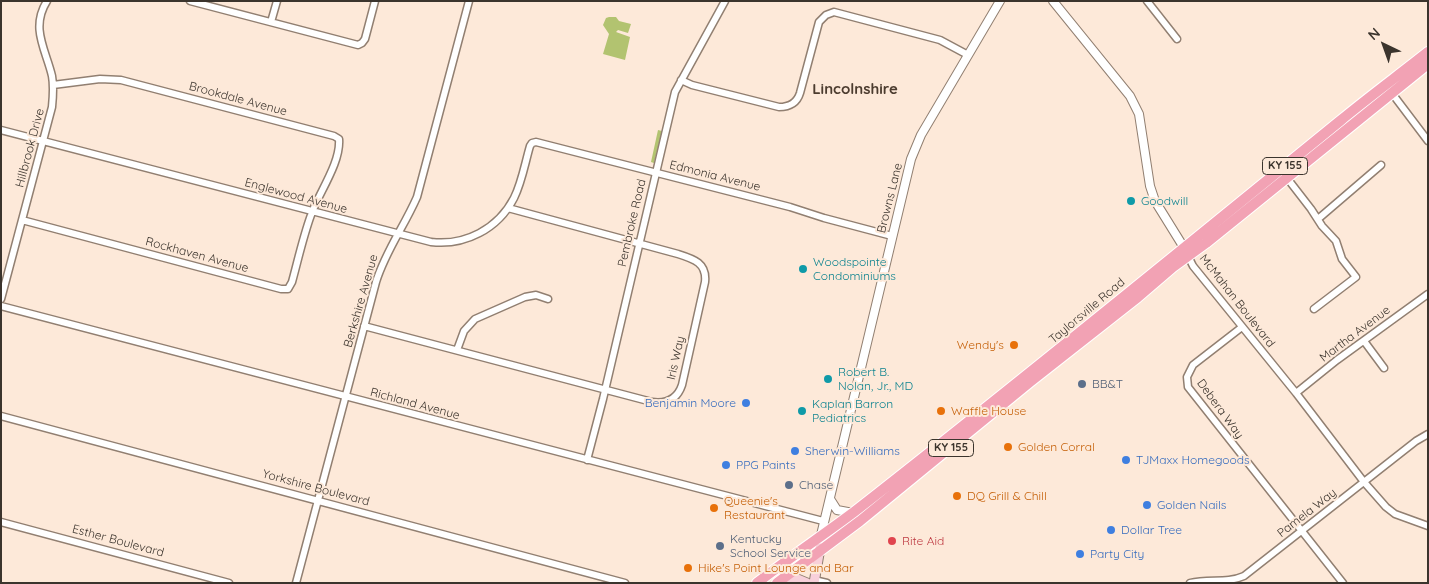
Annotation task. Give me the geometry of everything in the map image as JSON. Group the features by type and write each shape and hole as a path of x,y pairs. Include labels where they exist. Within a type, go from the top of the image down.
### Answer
{"main road":[{"name":"Taylorsville Road","path":"757,583 853,513 1186,252 1287,178 1389,89 1428,52"},
{"name":"Taylorsville Road","path":"781,580 860,521 1186,252 1389,89 1428,64"},
{"path":"781,580 795,578 812,582 821,535"}],"street":[{"name":"Hillbrook Drive","path":"1,300 52,107 53,85 50,69 40,43 39,29 40,18 47,1"},
{"path":"190,1 354,44 362,43 365,39 375,1"},
{"path":"271,22 277,1"},
{"name":"Berkshire Avenue","path":"296,583 380,269 416,197 469,1"},
{"name":"Pembroke Road","path":"587,460 675,92 680,80 726,1"},
{"name":"Browns Lane","path":"821,535 914,149 1000,1"},
{"name":"McMahan Boulevard","path":"1053,1 1130,96 1139,114 1150,186 1155,201 1194,266 1296,393 1364,482 1390,510 1428,526"},
{"path":"1147,1 1177,39"},
{"path":"680,80 692,85 779,107 790,105 797,100 800,93 819,22 826,15 834,12 932,37 968,55"},
{"name":"Brookdale Avenue","path":"53,85 100,79 121,80 337,137 339,143 330,173 312,212"},
{"path":"1389,89 1428,142"},
{"name":"Englewood Avenue","path":"1,130 437,243 461,240 486,230 500,218 508,208 518,189 532,143"},
{"name":"Edmonia Avenue","path":"532,143 536,142 790,207 892,236"},
{"path":"1318,219 1381,165"},
{"path":"1287,178 1336,242 1342,259 1356,277 1314,309"},
{"name":"Iris Way","path":"364,326 652,402 663,403 675,398 682,385 705,282 705,272 699,262 694,259 508,208"},
{"name":"Rockhaven Avenue","path":"22,220 285,290 291,286 312,212"},
{"name":"Martha Avenue","path":"1296,393 1428,294"},
{"path":"456,350 464,331 475,319 525,297 536,296 548,299"},
{"name":"Richland Avenue","path":"1,306 823,521"},
{"name":"Debera Way","path":"1242,327 1193,365 1187,378 1188,387 1343,583"},
{"path":"1364,341 1384,368"},
{"name":"Yorkshire Boulevard","path":"1,416 625,583"},
{"name":"Pamela Way","path":"1190,583 1230,581 1244,576 1416,441 1428,434"},
{"path":"830,499 837,510 853,513"},
{"name":"Esther Boulevard","path":"1,522 229,583"},
{"path":"812,582 827,583"}],"green space":[{"path":"616,17 619,21 631,24 628,33 618,30 616,32 630,37 625,60 603,54 609,34 603,25 606,18"},
{"path":"658,130 662,131 654,163 651,162"}],"place":[{"name":"Goodwill","path":"1131,201"},
{"name":"Woodspointe Condominiums","path":"803,269"},
{"name":"Wendy's","path":"1014,345"},
{"name":"Robert B. Nolan, Jr., MD","path":"828,379"},
{"name":"BB&T","path":"1082,384"},
{"name":"Benjamin Moore","path":"746,403"},
{"name":"Kaplan Barron Pediatrics","path":"802,411"},
{"name":"Waffle House","path":"941,411"},
{"name":"Golden Corral","path":"1008,447"},
{"name":"Sherwin-Williams","path":"795,451"},
{"name":"TJMaxx Homegoods","path":"1126,460"},
{"name":"PPG Paints","path":"726,465"},
{"name":"Chase","path":"789,485"},
{"name":"DQ Grill & Chill","path":"957,496"},
{"name":"Golden Nails","path":"1147,505"},
{"name":"Queenie's Restaurant","path":"714,508"},
{"name":"Dollar Tree","path":"1111,530"},
{"name":"Rite Aid","path":"892,541"},
{"name":"Kentucky School Service","path":"720,546"},
{"name":"Party City","path":"1080,554"},
{"name":"Hike's Point Lounge and Bar","path":"688,568"}],"district":[{"name":"Lincolnshire","path":"855,89"}]}
